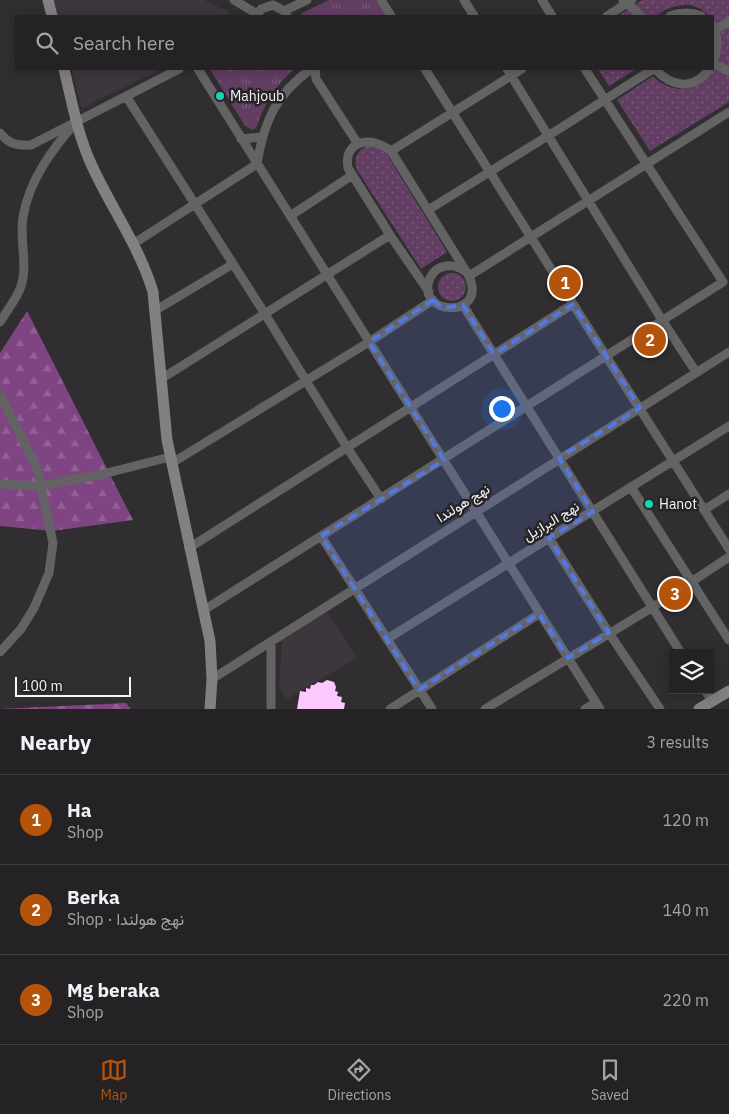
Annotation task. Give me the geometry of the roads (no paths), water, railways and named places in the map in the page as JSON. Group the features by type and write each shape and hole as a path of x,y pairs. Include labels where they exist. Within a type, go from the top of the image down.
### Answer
{"street":[{"path":"48,0 52,15"},
{"path":"239,1 257,15 267,6 273,5 283,11 307,0"},
{"path":"381,0 390,15"},
{"path":"464,0 473,15"},
{"path":"542,0 551,15"},
{"path":"608,15 627,1 640,15"},
{"path":"672,15 688,12 698,15"},
{"path":"714,70 718,66 722,50 714,27 729,22"},
{"path":"718,66 729,71"},
{"path":"64,70 83,142 92,166 150,280 156,310 164,421 212,655 210,709"},
{"path":"0,134 7,141 17,146 31,145 178,70"},
{"path":"199,70 598,706 585,709"},
{"path":"133,244 257,164 262,137 268,119 286,91 306,70 316,78 358,144"},
{"path":"315,70 316,78"},
{"path":"426,70 729,549"},
{"path":"204,610 726,281 647,165 586,70"},
{"path":"428,210 652,70"},
{"path":"655,70 670,81 682,85 694,84 704,79 714,70"},
{"path":"391,150 452,112 509,72 696,372"},
{"path":"126,96 381,499"},
{"path":"468,274 647,165 729,112"},
{"path":"0,322 20,290 22,281 22,227 28,195 51,152 77,121"},
{"path":"241,139 262,137"},
{"path":"377,142 391,150 472,282 471,295 463,305 450,309 437,305 351,176 346,161 352,149 358,144 377,142"},
{"path":"290,216 351,176"},
{"path":"161,379 390,235"},
{"path":"156,310 233,264"},
{"path":"431,296 430,278 440,268 454,265 468,274"},
{"path":"0,484 41,486 171,460 306,382 369,342 431,296"},
{"path":"189,548 348,449 573,304"},
{"path":"463,305 678,649"},
{"name":"نهج هولندا","path":"212,679 476,510 729,352"},
{"path":"0,395 32,457 41,486 53,544 51,562 43,589 28,619 14,638 0,652"},
{"name":"نهج البرازيل","path":"388,639 729,426"},
{"path":"631,487 729,640"},
{"path":"704,510 729,494"},
{"path":"321,536 432,709"},
{"path":"548,538 660,709"},
{"path":"485,709 652,607 729,557"},
{"path":"390,709 539,614"},
{"path":"271,642 271,709"},
{"path":"698,709 729,690"},
{"path":"708,694 712,701"}],"place":[{"name":"Mahjoub","path":"220,96"},
{"name":"Ha","path":"565,283"},
{"name":"Berka","path":"650,340"},
{"name":"Hanot","path":"649,504"},
{"name":"Mg beraka","path":"675,594"}]}
